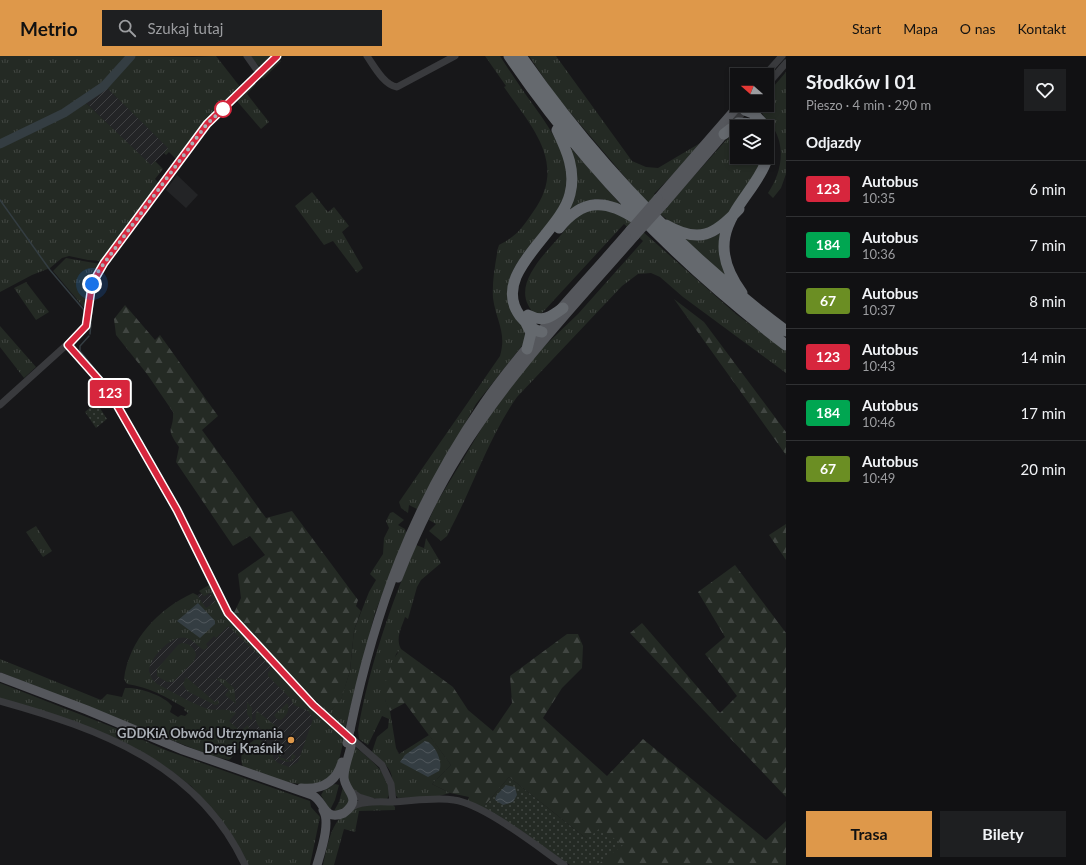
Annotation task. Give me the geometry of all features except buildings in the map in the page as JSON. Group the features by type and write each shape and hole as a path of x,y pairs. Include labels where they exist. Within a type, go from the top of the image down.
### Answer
{"highway":[{"path":"509,56 548,111 596,170 657,235 723,295 786,345"},
{"path":"521,56 586,142 654,218 752,306 786,331"},
{"path":"545,334 541,327 526,318 515,305 513,291 515,277 523,262 560,217 568,202 572,183 572,170 568,155 548,111"},
{"path":"744,112 753,120"},
{"path":"724,134 730,129"},
{"path":"774,142 777,148 777,162"},
{"path":"654,218 674,229 697,235 709,233 721,227 762,182 770,164"},
{"path":"752,306 731,275 727,254 729,240 735,224 760,196"},
{"path":"527,349 531,333 520,297 522,279 529,266 571,214 585,206 598,204 612,207 630,215 657,235"},
{"path":"526,318 545,319 563,308"}],"main road":[{"path":"661,201 738,112"},
{"path":"352,732 370,661 384,614 406,558 426,514 457,458 478,426 563,308 724,134"},
{"path":"317,865 324,842 333,821 349,809 353,800 344,776 349,745 372,636 384,597 408,535 440,473 462,437 496,387 527,349 545,334 632,233"},
{"path":"0,677 87,710 183,750 314,796 326,817 324,842"},
{"path":"287,786 316,788 327,783 336,777 349,745"},
{"path":"341,814 332,814 321,806 320,793 327,783 339,781 350,789"}],"street":[{"path":"247,56 259,73"},
{"path":"0,405 83,330 87,323 90,288 97,273 207,124 277,56"},
{"path":"367,56 384,79 390,85 397,87 455,56"},
{"path":"771,68 782,56"},
{"path":"774,77 786,63"},
{"path":"724,134 739,112"},
{"path":"68,345 107,389 118,407 177,510 228,613 317,709 382,765 391,784 393,802"},
{"path":"0,701 101,734 158,765 189,787 215,815 228,832 245,865"},
{"path":"350,789 358,797 376,802"},
{"path":"349,809 355,805 376,802 447,800 462,802 508,826 564,865"}],"shaded area":[{"path":"106,87 169,148 151,166 85,102"},
{"path":"177,175 198,195 186,208 166,190"},
{"path":"210,591 322,719 303,769 270,770 255,742 244,732 240,734 149,685 148,635 199,594"}],"green space":[{"path":"0,56 128,56 103,83 66,108 0,141"},
{"path":"134,56 216,56 241,88 177,160 169,152 166,155 164,153 168,148 106,87"},
{"path":"250,56 273,56 259,66"},
{"path":"485,56 500,56 552,133 564,160 567,174 567,189 562,203 553,218 522,256 512,272 509,288 510,296 523,325 525,342 476,404 417,509 409,505 408,513 401,508 399,502 500,356 502,348 502,333 493,298 494,273 498,248 499,245 519,231 529,218 543,194 547,178 547,162 535,131 504,87 506,86"},
{"path":"529,56 556,56 632,161 646,167 658,168 707,139 654,194 668,205 730,136 730,164 762,164 728,217 702,231 675,226 648,204 556,96"},
{"path":"278,60 281,61 263,79 261,76"},
{"path":"786,72 786,174 781,188 773,198 768,193 779,170 781,153 780,145 774,129 774,120 767,120 762,112 774,112 774,86"},
{"path":"256,82 247,94 269,122 261,129 236,100"},
{"path":"85,102 151,165 155,161 163,169 155,179 160,184 102,261 69,256 62,258 50,268 32,275 0,292 0,146 65,114"},
{"path":"570,147 621,205 598,199 587,201 567,213 576,188 575,165"},
{"path":"312,192 328,212 334,207 349,226 342,232 363,268 357,273 333,241 324,245 295,206"},
{"path":"607,208 624,215 736,314 786,351 786,373 683,297 660,277 651,273 638,274 622,286 517,397 498,428 447,536 441,541 429,531 436,524 429,520 436,504 486,421 532,358 578,314 643,241 624,224 543,312 537,316 529,306 525,296 526,285 536,264 577,215 593,209"},
{"path":"729,227 729,281 678,234 693,239 705,239 711,238 723,232"},
{"path":"66,258 100,264 88,285 86,310 53,271"},
{"path":"26,282 49,312 36,320 14,288"},
{"path":"674,299 704,322 786,432 786,455"},
{"path":"125,305 155,340 160,335 218,416 202,430 266,518 292,511 358,600 356,606 361,611 354,630 350,671 341,700 328,713 233,615 241,598 238,574 265,555 250,536 233,546 176,462 179,447 171,432 173,412 147,374 116,335 114,319"},
{"path":"0,326 36,367 24,378 0,347"},
{"path":"96,402 107,419 96,428 85,412"},
{"path":"393,512 404,520 398,525 405,529 406,533 375,613 345,729 328,713 341,699 350,671 354,630 369,592 376,580 370,574 383,554 384,538 389,528 386,521 390,513"},
{"path":"786,524 786,560 769,535"},
{"path":"36,526 52,551 43,557 26,532"},
{"path":"426,538 441,563 421,580 417,587 408,619 405,617 400,633 399,645 401,649 396,654 385,700 390,711 396,748 399,754 429,735 451,765 432,784 450,793 436,797 398,798 395,793 390,771 372,752 377,737 388,728 389,719 382,716 368,745 359,739 358,730 368,683 398,590 416,545 424,548"},
{"path":"735,565 786,633 786,797 630,633 642,623 720,713 737,696 705,654 725,637 698,592"},
{"path":"209,585 315,710 344,739 336,773 315,786 285,782 243,767 241,757 244,749 251,742 259,739 273,749 273,758 278,763 289,767 298,762 313,719 308,711 294,705 290,698 268,676 268,673 272,668 228,626 216,638 214,636 206,644 208,647 204,650 193,641 186,638 180,638 168,643 157,653 150,665 149,671 152,679 157,684 193,703 209,709 233,711 236,713 229,721 240,731 248,725 250,733 229,760 212,756 0,672 0,659 101,700 107,694 122,697 125,688 143,690 163,698 172,706 170,712 178,717 181,715 185,716 188,713 184,710 185,708 150,690 127,684 124,679 132,651 147,627 168,608 193,593 197,595 206,608 215,602 210,593 204,596 199,591"},
{"path":"567,634 578,634 583,646 582,668 562,688 543,718 607,776 643,739 766,840 786,821 786,865 597,865 622,844 587,839 509,777 482,809 467,802 469,797 450,793 432,784 451,765 405,703 390,711 385,701 385,686 388,672 397,653 401,649 453,687 468,710 493,731 512,703 510,676"},
{"path":"185,643 193,648 196,655 194,661 173,682 167,682 157,676 157,669 178,645"},
{"path":"186,677 215,702 218,700 219,704 215,705 187,691 183,684"},
{"path":"216,678 224,679 234,688 236,704 225,695 229,690"},
{"path":"0,683 120,730 168,751 310,801 311,807 320,817 310,865 247,865 217,815 191,786 173,772 149,756 0,698"},
{"path":"247,702 252,708 252,721 247,714"},
{"path":"287,703 288,710 286,715 281,720 277,719 274,715"},
{"path":"257,711 277,727 279,731 277,737 269,737 260,729 256,722"},
{"path":"355,747 374,763 385,777 389,785 390,792 387,799 368,797 351,787 348,782 347,772"},
{"path":"278,750 281,752 280,757 290,761 292,754 296,756 292,761 287,762 279,759"},
{"path":"509,777 587,839 600,828 623,845 597,865 570,865 509,823 482,809"},
{"path":"335,784 339,785 335,800 330,810 321,795 324,790"},
{"path":"343,787 350,800 344,810 334,811 339,802"},
{"path":"393,805 395,810 359,811 355,832 344,829 334,865 323,865 332,832 341,817 355,808 363,806"}],"water":[{"path":"198,603 215,621 215,624 200,638 177,621"},
{"path":"425,741 432,745 435,749 440,763 439,771 428,777 400,762 405,755"},
{"path":"506,785 515,787 517,795 513,802 503,805 495,800 496,796"}],"waterway":[{"path":"0,144 64,113 104,86 131,56"},
{"path":"0,200 50,270 85,313"},
{"path":"90,334 91,323"},
{"path":"89,336 80,346 80,351 106,383"}],"bus line":[{"name":"123","path":"277,56 207,124 135,224 104,263 93,280 90,288 89,314 86,326 68,345 107,389 118,407 177,510 228,613 324,717 352,740"}],"place":[{"name":"GDDKiA Obwód Utrzymania Drogi Kraśnik","path":"291,740"}],"route":[{"path":"92,284 97,273 135,224 192,144 207,124 223,109"}]}
